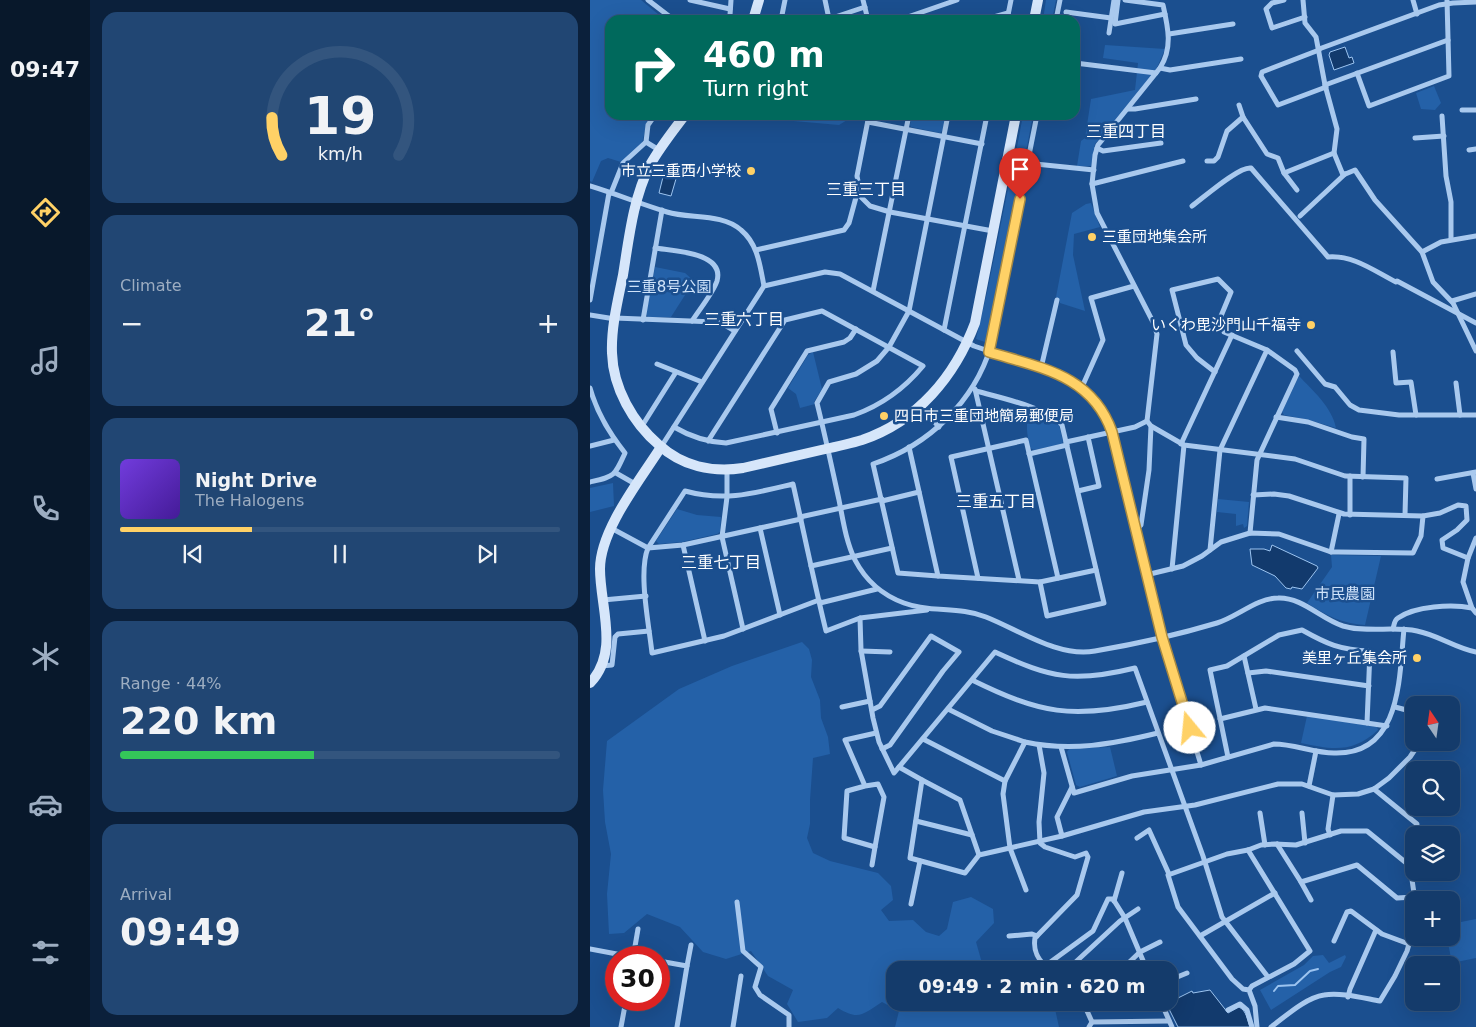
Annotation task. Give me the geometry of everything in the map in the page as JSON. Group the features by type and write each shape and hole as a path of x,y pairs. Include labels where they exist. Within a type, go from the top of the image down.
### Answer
{"street":[{"path":"648,0 668,15"},
{"path":"690,0 730,12 731,0"},
{"path":"754,15 758,0"},
{"path":"782,15 785,0"},
{"path":"825,0 827,15"},
{"path":"863,0 867,15"},
{"path":"914,15 957,0"},
{"path":"1004,15 1008,14 1011,0"},
{"path":"1035,15 1038,0"},
{"path":"1057,15 1060,0"},
{"path":"1109,34 1114,0"},
{"path":"1118,0 1115,24 1165,14"},
{"path":"1125,0 1163,2 1169,34 1167,54 1158,71 1097,148 1092,184 1099,218 1153,322 1157,338 1147,421 1151,426 1182,445 1301,460 1342,475 1406,478 1405,515"},
{"path":"1284,0 1272,3 1266,9 1272,28 1304,17"},
{"path":"1304,0 1305,23 1316,37 1337,130 1334,153 1339,168 1343,174 1346,174"},
{"path":"1412,0 1417,14"},
{"path":"1358,73 1369,106 1450,76 1447,2"},
{"path":"1448,40 1278,105 1260,76 1262,72 1447,2 1476,2"},
{"path":"840,15 865,7"},
{"path":"1066,12 1111,18"},
{"path":"1169,34 1234,24"},
{"path":"1080,63 1158,71 1241,59"},
{"path":"1128,108 1135,109 1196,100"},
{"path":"1239,105 1243,117 1267,154 1278,158 1284,173 1297,190"},
{"path":"1462,110 1476,110"},
{"path":"1442,116 1446,176 1451,202 1451,240"},
{"path":"1207,161 1214,161 1218,157 1227,131 1243,117"},
{"path":"590,300 610,193 623,163 646,142 648,126 651,120"},
{"path":"681,120 659,150 642,183 636,202 615,318 612,354 618,385 628,407 645,433 674,457 703,468 727,470 863,440 902,420 922,406 948,377 967,343 975,323 1015,120"},
{"path":"873,291 908,120"},
{"path":"947,120 909,311 889,347 877,361 846,378 829,382 817,402 853,557 877,589 905,604 937,609 965,610 978,614 1071,653 1095,652 1218,623 1262,602 1278,598 1289,599 1302,604 1328,620 1348,628 1404,629 1430,635 1476,652"},
{"path":"944,330 987,120"},
{"path":"1036,120 989,352 975,388 939,426 909,447 873,464 898,573 1040,582 1096,570"},
{"path":"982,144 868,122 857,176 858,189 861,197 870,206 890,212 993,231"},
{"path":"1415,138 1444,136"},
{"path":"646,142 659,150"},
{"path":"1097,148 1103,151 1161,143"},
{"path":"1469,150 1476,149"},
{"path":"1284,173 1334,153"},
{"path":"1007,161 1094,170"},
{"path":"1092,184 1183,161"},
{"path":"1192,206 1225,180 1243,168 1249,167 1328,257 1340,256 1351,259 1476,323"},
{"path":"1300,216 1346,174 1356,170 1375,200 1422,252 1433,282 1452,301 1476,351"},
{"path":"590,186 668,212 735,225 746,234 756,250 764,286"},
{"path":"756,250 844,230 849,223 858,189"},
{"path":"643,320 662,210"},
{"path":"1422,252 1440,242 1476,236"},
{"path":"655,248 700,256 708,259 715,266 716,283 692,321"},
{"path":"590,683 601,666 606,651 607,641 600,564 611,527 764,286 830,272 840,274 873,291 967,343 1074,381 1091,396 1102,410 1112,432 1162,637 1201,764"},
{"path":"1215,372 1197,358 1186,345 1172,290 1218,279 1231,292 1221,316 1224,332 1267,350 1295,370 1297,374 1258,456 1250,533"},
{"path":"1082,387 1103,340 1091,298 1134,286"},
{"path":"1452,301 1476,294"},
{"path":"1041,368 1057,300"},
{"path":"674,427 685,434 708,441 732,442 854,415 878,404 902,388 923,366 822,311 785,320 708,441"},
{"path":"590,314 643,320 718,322 734,331"},
{"path":"777,433 771,409 807,351 844,342 856,330"},
{"path":"1172,569 1182,445 1232,335"},
{"path":"1210,550 1220,450 1267,350"},
{"path":"1297,352 1325,384 1335,387 1354,408 1389,414 1476,415"},
{"path":"1393,352 1396,383 1411,382 1416,415"},
{"path":"657,364 702,382"},
{"path":"641,427 676,372"},
{"path":"1456,383 1460,415"},
{"path":"590,388 597,410 614,440 625,453 616,473 611,477 590,482"},
{"path":"975,388 1051,415 1062,425 1104,603 1047,616 1040,582"},
{"path":"975,388 1019,580"},
{"path":"922,406 939,426"},
{"path":"1276,417 1308,422 1352,437 1364,438 1363,477"},
{"path":"1029,454 1088,437 1136,426 1147,421"},
{"path":"1136,530 1141,526 1149,470 1151,426"},
{"path":"1078,491 1099,486 1088,437"},
{"path":"590,446 614,440"},
{"path":"978,578 950,457 1026,440 1058,578"},
{"path":"909,447 938,576"},
{"path":"727,470 727,497 722,537 743,629"},
{"path":"616,473 637,485"},
{"path":"1436,479 1474,473 1476,489"},
{"path":"1350,476 1350,515"},
{"path":"877,589 820,601 705,641 652,653 643,570 648,548 685,490 699,495 727,497 793,484 820,601 826,631 860,618 937,609"},
{"path":"611,527 648,548 683,545 919,492"},
{"path":"1253,495 1278,494 1289,496 1339,514 1350,515 1423,516 1440,513 1458,505 1466,506 1466,520 1457,530 1442,540 1443,548 1468,558"},
{"path":"1331,552 1339,514"},
{"path":"1146,575 1183,566 1221,542 1250,533 1279,534 1331,552 1413,553 1421,536 1423,516"},
{"path":"760,528 780,614"},
{"path":"1476,538 1468,558 1463,582 1472,608 1476,613"},
{"path":"683,545 705,641"},
{"path":"811,566 892,548"},
{"path":"602,600 646,596"},
{"path":"1393,629 1394,623 1398,618 1426,608 1457,606 1472,608"},
{"path":"860,618 861,651 876,733 894,773 995,652 1036,670 1069,676 1101,676 1134,668 1172,769 1224,922 1268,977"},
{"path":"1061,748 1074,793 1132,776 1201,764 1274,744 1284,744 1316,751 1343,753 1357,750 1374,740 1387,726 1394,707 1404,629"},
{"path":"1228,757 1210,670 1227,666 1279,635 1302,630 1342,649 1370,651 1367,723"},
{"path":"601,666 612,665 615,637 618,634 650,631"},
{"path":"872,710 880,706 932,636 959,652 943,671 890,745 882,749"},
{"path":"861,651 890,652"},
{"path":"1244,656 1256,709"},
{"path":"1248,673 1266,672 1369,686"},
{"path":"972,680 1027,704 1065,712 1106,711 1147,702"},
{"path":"842,707 870,701"},
{"path":"1394,707 1405,710"},
{"path":"1220,719 1256,709 1271,708 1387,726"},
{"path":"948,709 992,731 1025,742 1061,748 1111,744 1158,733"},
{"path":"865,786 845,740 876,733"},
{"path":"923,739 1005,781"},
{"path":"1025,742 1005,781 1004,802 1010,848 1026,890"},
{"path":"1039,745 1044,773 1039,822 1040,841 1045,847 1075,857 1086,853 1088,857 1077,895 1037,936 1035,941 1035,949 1039,959 1045,966 1093,931 1108,899 1114,900"},
{"path":"1309,786 1316,751"},
{"path":"922,780 910,858 965,872 979,855 1062,836 1144,812 1222,799 1278,784 1309,786 1333,795 1358,794 1374,789 1399,769 1413,751"},
{"path":"899,767 960,800 979,855"},
{"path":"872,865 884,797 878,784 847,791 844,838 875,847"},
{"path":"1062,836 1058,817 1072,787"},
{"path":"1374,789 1417,824 1417,826"},
{"path":"1330,835 1328,829 1333,795"},
{"path":"1302,813 1305,843"},
{"path":"1260,814 1265,845"},
{"path":"916,821 972,835"},
{"path":"1137,838 1149,830 1169,874 1178,907 1232,978 1243,989 1249,990"},
{"path":"1169,874 1227,854 1265,845 1296,845 1341,831 1367,831 1405,862"},
{"path":"1277,844 1311,900"},
{"path":"1248,850 1310,951 1294,964 1252,986 1249,990"},
{"path":"911,904 920,861"},
{"path":"1301,882 1357,865 1397,898 1405,898"},
{"path":"1122,873 1114,900 1125,918 1144,961"},
{"path":"1200,936 1275,893"},
{"path":"737,902 743,951 761,967 755,987 760,995 789,1015 789,1027"},
{"path":"1077,961 1125,918 1138,909"},
{"path":"1334,941 1348,912 1352,911 1376,930 1405,942"},
{"path":"636,946 638,929"},
{"path":"1348,996 1376,930"},
{"path":"1009,936 1032,934 1037,936"},
{"path":"1130,961 1140,952 1160,942"},
{"path":"677,1027 691,945"},
{"path":"1270,1027 1314,998 1327,994 1380,1001 1408,946"},
{"path":"590,949 605,952"},
{"path":"670,963 687,966"},
{"path":"1178,977 1187,973"},
{"path":"733,1027 741,976"},
{"path":"1249,990 1255,1006 1257,1027"},
{"path":"1228,1010 1240,1004 1247,1010 1252,1027"},
{"path":"621,1027 624,1011"},
{"path":"1086,1011 1090,1024 1169,1021"},
{"path":"1165,1011 1172,1027"}],"green space":[{"path":"590,0 641,0 659,15 605,15 605,120 648,120 642,144 621,162 608,158 601,161 592,182 590,181"},
{"path":"1046,0 1056,0 1053,15 1044,15"},
{"path":"1105,45 1165,49 1156,70 1095,144 1091,166 1077,166 1081,141 1085,138 1091,99 1135,90 1138,63 1103,58"},
{"path":"1434,86 1441,103 1435,110 1421,109 1416,93"},
{"path":"783,120 847,120 839,125"},
{"path":"911,120 945,120 943,130 940,133 911,127"},
{"path":"1022,120 1032,120 1025,157 1022,159 1015,158"},
{"path":"1013,164 1021,165 1022,168 988,343 976,339"},
{"path":"1091,203 1100,227 1074,234 1073,255 1085,311 1060,303 1060,300 1056,297 1072,213"},
{"name":"三重8号公園","path":"655,267 685,273 694,281 671,317 648,317 646,314"},
{"path":"813,352 822,389 814,402 815,404 800,408 796,394 788,388 808,355"},
{"path":"1299,376 1326,406 1336,428 1284,415 1282,412"},
{"path":"1030,411 1045,416 1059,425 1062,444 1034,450 1030,448 1027,420"},
{"path":"613,483 614,506 590,512 590,488"},
{"path":"1218,499 1249,502 1247,526 1244,528 1243,524 1236,526 1236,514 1217,512"},
{"path":"677,509 697,515 721,517 720,532 682,542 659,544 656,541"},
{"name":"市民農園","path":"1331,555 1381,556 1365,625 1349,623 1334,618 1307,603 1332,567"},
{"path":"802,642 809,649 812,660 811,677 820,700 821,718 828,737 830,754 813,758 810,824 807,838 813,853 830,861 878,873 891,886 893,900 881,910 889,921 913,920 926,932 939,936 947,929 953,902 971,897 993,909 994,923 976,942 981,961 886,961 886,1004 882,1002 865,1013 856,1015 838,1008 827,1018 798,1022 787,1004 793,990 768,976 751,951 726,959 703,952 680,927 647,914 624,933 609,934 607,894 611,854 605,822 603,790 607,741 679,689 732,666"},
{"path":"1307,716 1377,727 1378,730 1360,743 1342,748 1301,743"},
{"path":"1110,747 1117,776 1080,787 1076,785 1067,752 1069,749"},
{"path":"1476,919 1476,958 1460,961 1460,956 1451,956 1449,946 1460,946 1460,922"},
{"path":"1323,955 1329,963 1345,955 1346,957 1341,967 1271,1010 1260,990 1304,965 1313,956"},
{"path":"899,1011 1055,1011 1059,1027 895,1027"}],"shaded area":[{"path":"1345,47 1349,58 1352,57 1354,63 1334,70 1329,55 1330,52"},
{"path":"665,169 678,172 671,196 659,193"},
{"path":"1272,545 1317,566 1318,568 1302,589 1286,588 1275,576 1252,565 1250,549 1270,551"},
{"path":"1210,990 1228,1013 1239,1007 1245,1013 1250,1027 1178,1027 1170,1011 1178,1011 1178,998 1192,991 1193,993"}],"waterway":[{"path":"1274,991 1278,986 1295,985 1310,971 1318,969"}],"place":[{"name":"市立三重西小学校","path":"751,171"},
{"name":"三重団地集会所","path":"1092,237"},
{"name":"いくわ毘沙門山千福寺","path":"1311,325"},
{"name":"四日市三重団地簡易郵便局","path":"884,416"},
{"name":"美里ヶ丘集会所","path":"1417,658"}],"district":[{"name":"三重四丁目","path":"1126,131"},
{"name":"三重三丁目","path":"866,189"},
{"name":"三重六丁目","path":"744,319"},
{"name":"三重五丁目","path":"996,501"},
{"name":"三重七丁目","path":"721,562"}],"route":[{"path":"1020,199 989,352 1074,381 1091,396 1102,410 1112,432 1162,637 1190,728"}]}
